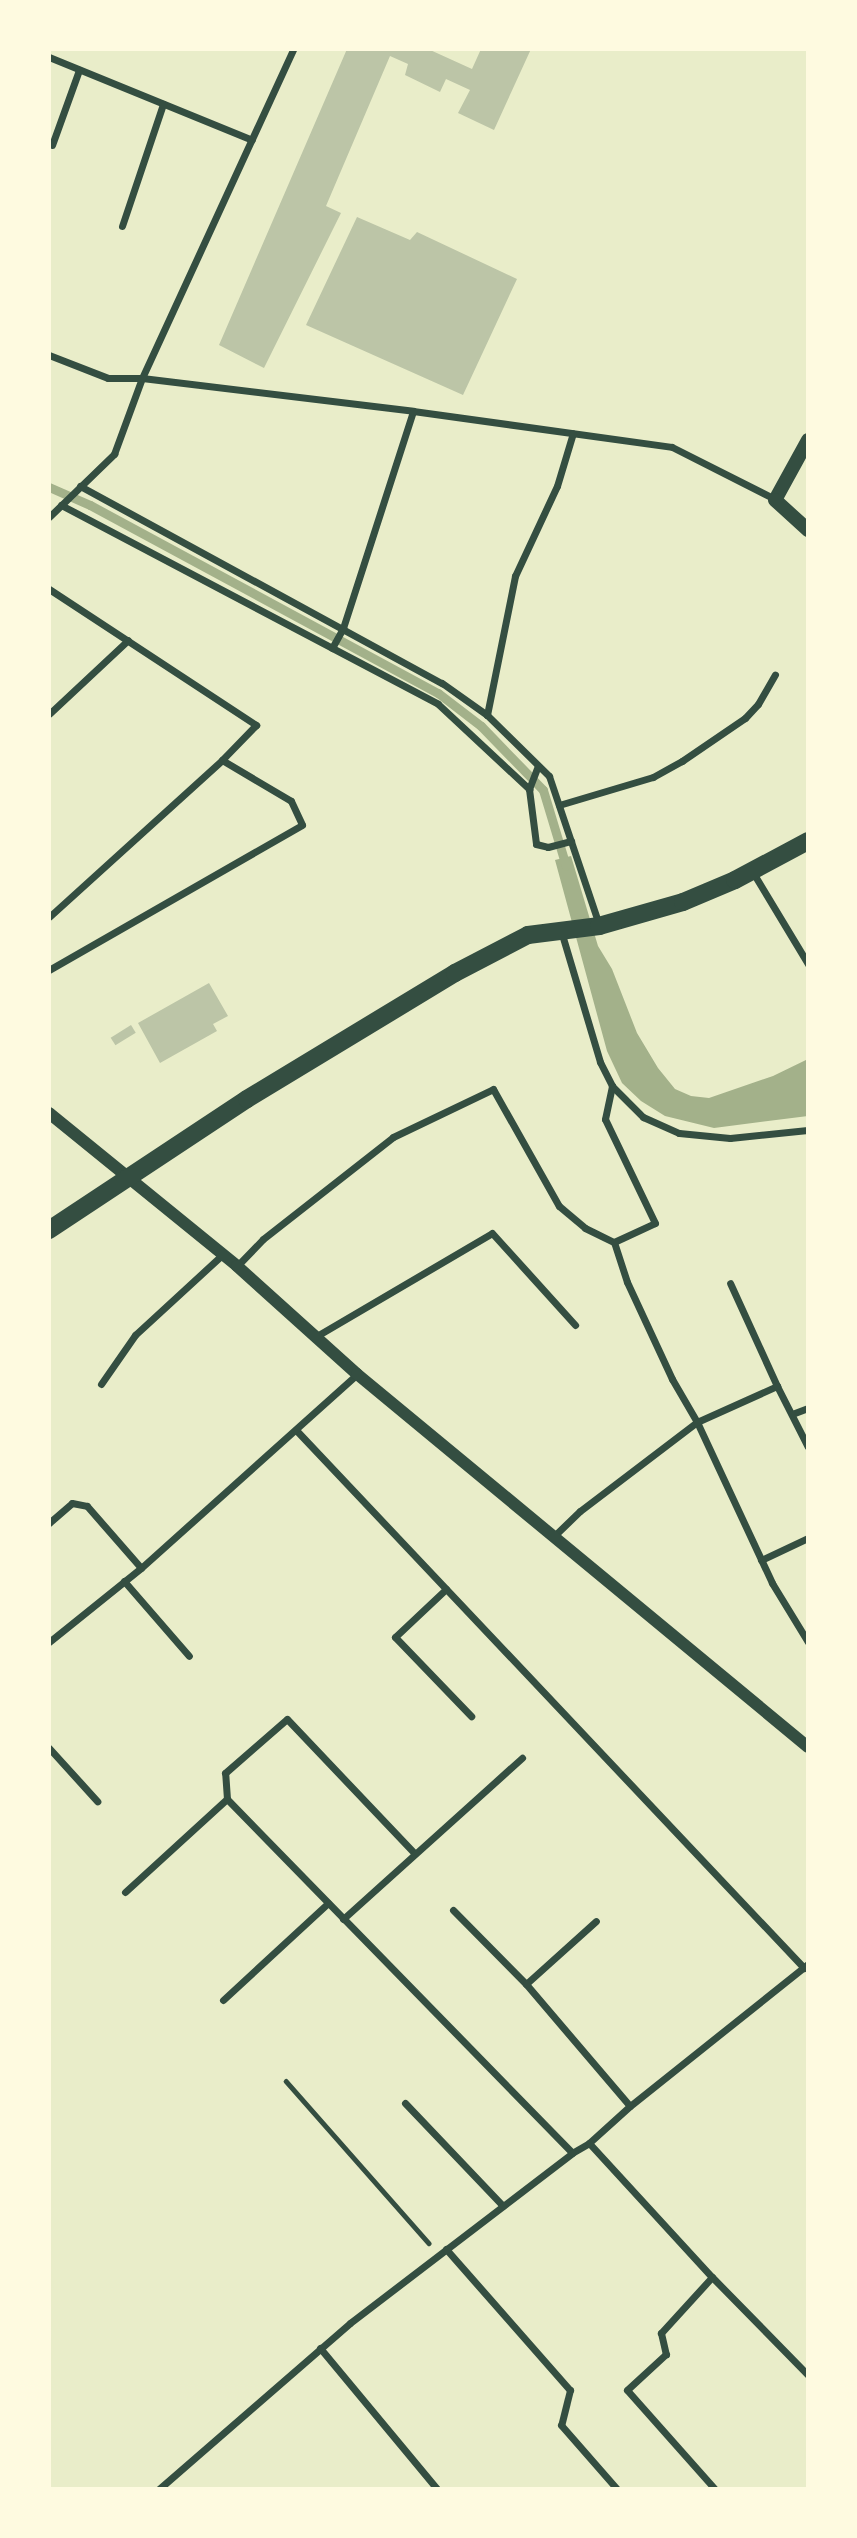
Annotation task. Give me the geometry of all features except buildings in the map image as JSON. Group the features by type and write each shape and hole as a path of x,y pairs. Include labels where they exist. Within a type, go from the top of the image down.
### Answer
{"main road":[{"path":"808,440 775,500 808,530"},
{"path":"49,1230 83,1204 129,1178 247,1099 456,973 528,935 599,926 683,902 752,871 808,841"}],"street":[{"path":"49,517 114,454 142,378 293,49"},
{"path":"49,57 252,140"},
{"path":"52,145 79,70"},
{"path":"122,226 163,104"},
{"path":"49,355 108,378 142,378 413,411 672,447 775,500"},
{"path":"332,648 343,628 413,411"},
{"path":"488,715 515,576 557,486 573,433"},
{"path":"80,486 442,683 488,715 549,776 599,926"},
{"path":"61,505 438,704 529,789"},
{"path":"49,589 256,725 222,760 49,917"},
{"path":"49,714 128,640"},
{"path":"559,805 653,776 682,761 745,718 758,704 775,674"},
{"path":"49,970 302,825 291,801 222,760"},
{"path":"538,766 529,789 536,844 548,847 571,841"},
{"path":"752,871 808,964"},
{"path":"561,931 600,1062 612,1086 643,1117 679,1133 730,1138 808,1130"},
{"path":"612,1086 605,1119 655,1223 614,1242"},
{"path":"237,1266 263,1240 393,1138 493,1089 559,1206 584,1228 614,1242 627,1282 672,1379 697,1422 761,1560 808,1642"},
{"path":"49,1113 237,1266 357,1374 808,1747"},
{"path":"314,1337 492,1233 575,1325"},
{"path":"101,1384 135,1335 222,1255"},
{"path":"730,1283 808,1447"},
{"path":"49,1642 141,1568 357,1374"},
{"path":"553,1537 591,1503 697,1422 777,1385"},
{"path":"792,1414 808,1408"},
{"path":"159,2489 320,2348 442,2252 589,2143 631,2106 806,1966 296,1430"},
{"path":"49,1523 72,1503 87,1506 141,1568"},
{"path":"761,1560 808,1538"},
{"path":"124,1581 189,1656"},
{"path":"446,1589 395,1637 471,1716"},
{"path":"414,1853 287,1718 225,1773 227,1799 572,2153"},
{"path":"49,1748 97,1801"},
{"path":"343,1919 522,1758"},
{"path":"125,1892 227,1799"},
{"path":"223,2000 328,1903"},
{"path":"453,1910 526,1984 631,2106"},
{"path":"526,1984 596,1921"},
{"path":"405,2103 503,2206"},
{"path":"589,2143 712,2277 808,2375"},
{"path":"442,2252 570,2390 561,2426 617,2489"},
{"path":"712,2277 661,2333 666,2354 627,2390 715,2489"},
{"path":"320,2348 432,2487"}],"path":[{"path":"286,2081 442,2252"}],"shaded area":[{"path":"571,856 598,946 612,969 637,1033 658,1068 675,1089 691,1096 709,1098 773,1076 808,1059 808,1116 714,1128 665,1116 641,1101 622,1083 607,1051 555,860"}],"waterway":[{"path":"49,487 90,505 438,693 481,726 543,790 566,866"}]}
